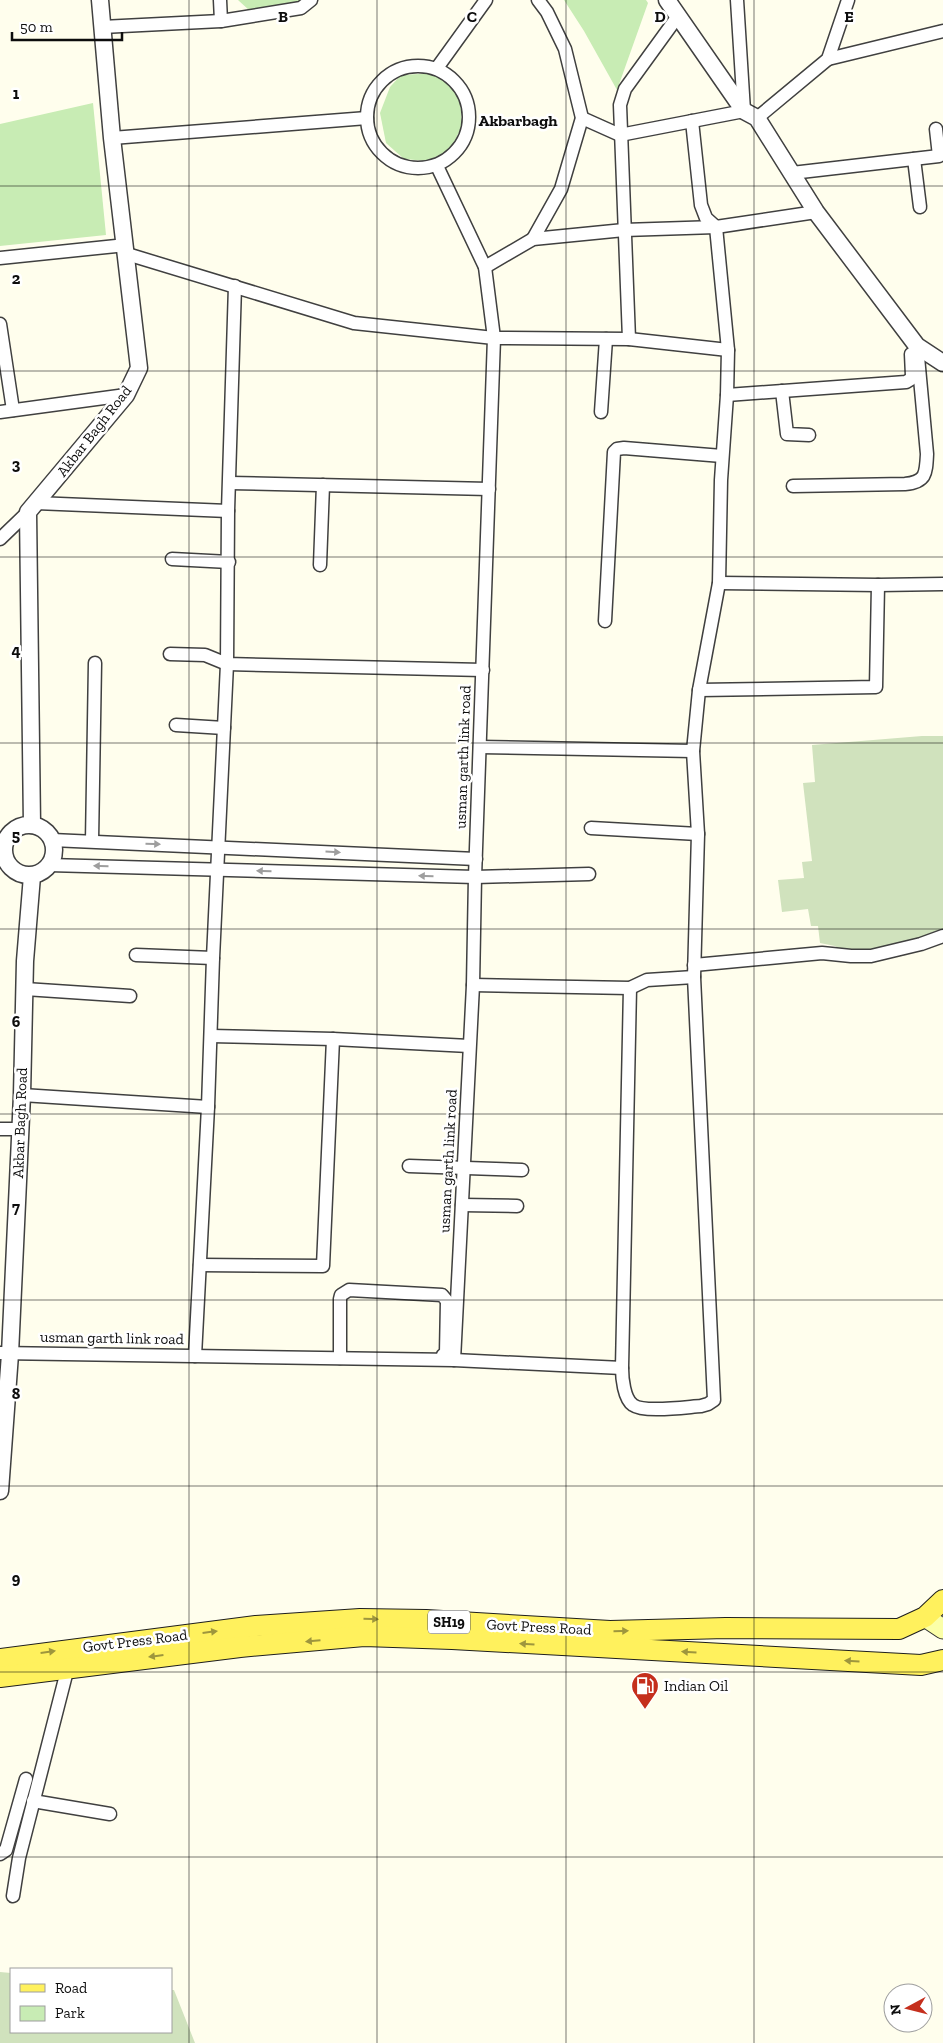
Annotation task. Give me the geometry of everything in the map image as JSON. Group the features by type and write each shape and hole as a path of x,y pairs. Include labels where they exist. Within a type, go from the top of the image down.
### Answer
{"main road":[{"name":"SH19","path":"925,1616 943,1600"},
{"path":"925,1616 943,1628"},
{"name":"Govt Press Road","path":"0,1659 256,1626 360,1619 426,1620 610,1631 726,1628 899,1629 925,1616"},
{"name":"SH19","path":"0,1677 240,1647 364,1636 452,1639 920,1665 943,1660"}],"street":[{"name":"Akbar Bagh Road","path":"32,507 126,395 139,368 112,138 100,0"},
{"path":"220,0 221,20"},
{"path":"102,27 221,20 301,8 311,0"},
{"path":"436,68 486,0"},
{"path":"533,239 561,189 582,118 565,49 538,0"},
{"path":"667,0 792,173 816,212 914,341 943,363"},
{"path":"736,0 750,115"},
{"path":"828,59 848,0"},
{"path":"629,339 620,106 625,89 678,16"},
{"path":"582,118 620,134 692,121 750,115 828,59 943,32"},
{"path":"425,65 436,68 452,77 466,95 470,113 467,135 458,151 437,166 419,169 401,166 392,162 379,150 370,135 367,118 369,100 382,80 396,70 407,66 425,65"},
{"path":"112,138 367,118"},
{"path":"630,988 622,1368 627,1397 630,1403 639,1408 701,1406 714,1400 694,971 698,834 693,751 700,690 719,583 722,456 727,395 728,350 716,227 706,218 701,205 692,121"},
{"path":"792,173 939,156 936,129"},
{"path":"914,159 920,207"},
{"name":"usman garth link road","path":"437,166 485,267 494,338 475,877 473,985 454,1360"},
{"path":"485,267 533,239 624,230 716,227 816,212"},
{"path":"0,258 126,249 354,323 494,338 629,339 728,350"},
{"path":"195,1356 227,664 228,510 236,286"},
{"path":"0,324 6,411 126,395"},
{"path":"601,412 606,339"},
{"path":"727,395 906,382 911,380 912,376 914,341"},
{"path":"793,486 905,484 915,483 923,478 927,454 914,341"},
{"path":"782,391 787,434 809,435"},
{"path":"605,621 614,452 624,448 722,456"},
{"path":"230,483 489,489"},
{"path":"320,565 323,485"},
{"path":"2,536 32,507 228,510"},
{"path":"32,507 32,825"},
{"path":"172,559 229,562"},
{"path":"719,583 943,584"},
{"path":"700,690 876,687 878,585"},
{"path":"170,654 204,656 227,664 483,670"},
{"path":"92,841 96,663"},
{"path":"176,725 224,728"},
{"path":"480,747 693,751"},
{"path":"32,825 46,831 52,840 54,852 50,865 39,874 32,876 17,873 11,869 2,848 16,828 32,825"},
{"path":"591,828 698,834"},
{"path":"52,840 476,859"},
{"path":"50,865 475,877 589,874"},
{"name":"Akbar Bagh Road","path":"0,1491 5,1353 22,1096 25,961 32,876"},
{"path":"473,985 630,988 647,980 694,971 822,953 871,956 921,944 943,936"},
{"path":"136,954 213,958"},
{"path":"25,988 130,996"},
{"path":"211,1036 333,1038 469,1046"},
{"path":"200,1265 323,1266 333,1038"},
{"path":"22,1096 208,1107"},
{"path":"0,1129 20,1129"},
{"path":"409,1166 522,1170"},
{"path":"462,1204 518,1206"},
{"path":"348,1290 442,1295 447,1300 445,1354 340,1354 340,1299 344,1292 348,1290"},
{"name":"usman garth link road","path":"5,1353 195,1356 340,1354 622,1368"},
{"path":"13,1896 19,1858 68,1667"},
{"path":"0,1854 6,1850 26,1779"},
{"path":"34,1801 110,1814"}],"green space":[{"path":"238,0 305,0 299,5 250,11"},
{"path":"564,0 646,0 648,3 617,90 584,31"},
{"path":"437,73 460,98 462,126 450,150 427,161 404,159 386,143 380,113 390,87 401,75"},
{"path":"93,103 106,235 0,246 0,124"},
{"path":"943,736 943,930 897,947 849,953 835,946 820,943 818,926 811,926 808,909 782,912 778,880 804,878 802,862 812,861 803,783 815,782 812,745"},
{"path":"0,1972 10,1973 10,2033 172,2033 172,1990 174,1990 195,2043 0,2043"}],"place":[{"name":"Indian Oil","path":"645,1710"}],"district":[{"name":"Akbarbagh","path":"518,120"}]}
